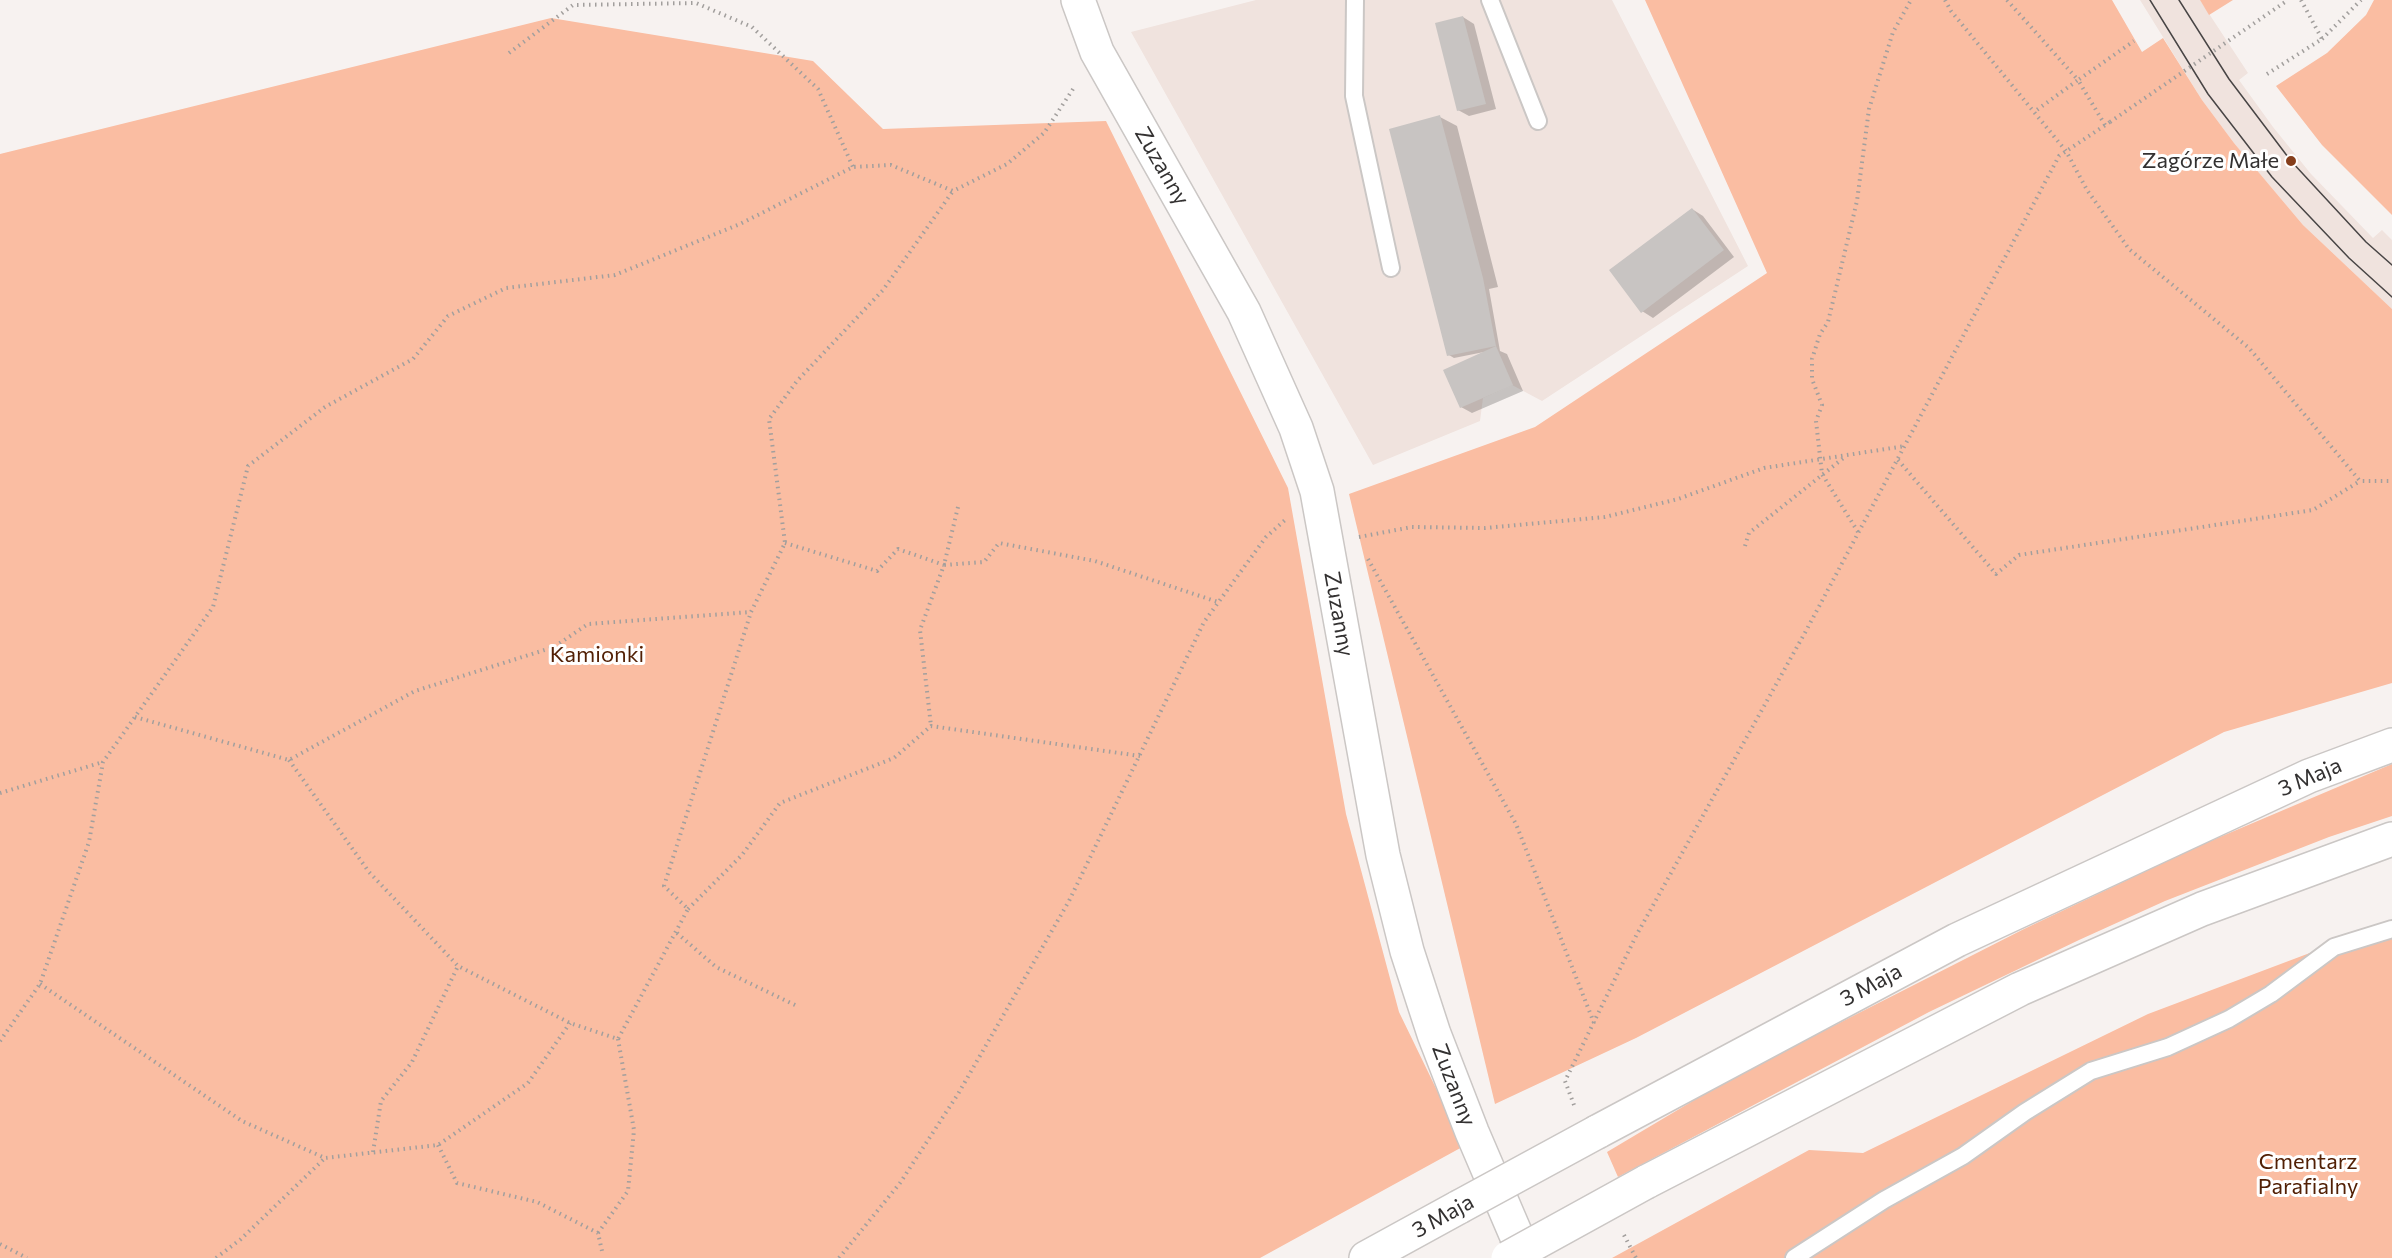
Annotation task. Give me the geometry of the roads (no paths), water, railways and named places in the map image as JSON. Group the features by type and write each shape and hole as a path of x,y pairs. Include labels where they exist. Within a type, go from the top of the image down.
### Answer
{"main road":[{"name":"Zuzanny","path":"1078,0 1097,52 1245,312 1281,391 1317,491 1383,855 1407,951 1434,1034 1472,1132 1526,1258"},
{"name":"3 Maja","path":"1365,1258 1459,1207 1587,1123 1957,940 2288,786 2392,745"},
{"path":"1508,1258 1646,1182 2020,989 2202,909 2392,839"}],"lane":[{"path":"1356,0 1354,96 1391,268"},
{"path":"1490,0 1538,121"},
{"path":"1794,1258 1884,1200 1963,1156 2025,1112 2091,1071 2168,1047 2229,1019 2271,994 2334,947 2392,929"}],"tram line":[{"path":"2150,0 2208,94 2272,177 2349,258 2392,297"},
{"path":"2179,0 2229,79 2291,161 2366,242 2392,265"}],"place":[{"name":"Zagórze Małe","path":"2291,161"}],"park label":[{"name":"Kamionki","path":"597,655"},
{"name":"Cmentarz Parafialny","path":"2308,1174"}]}
